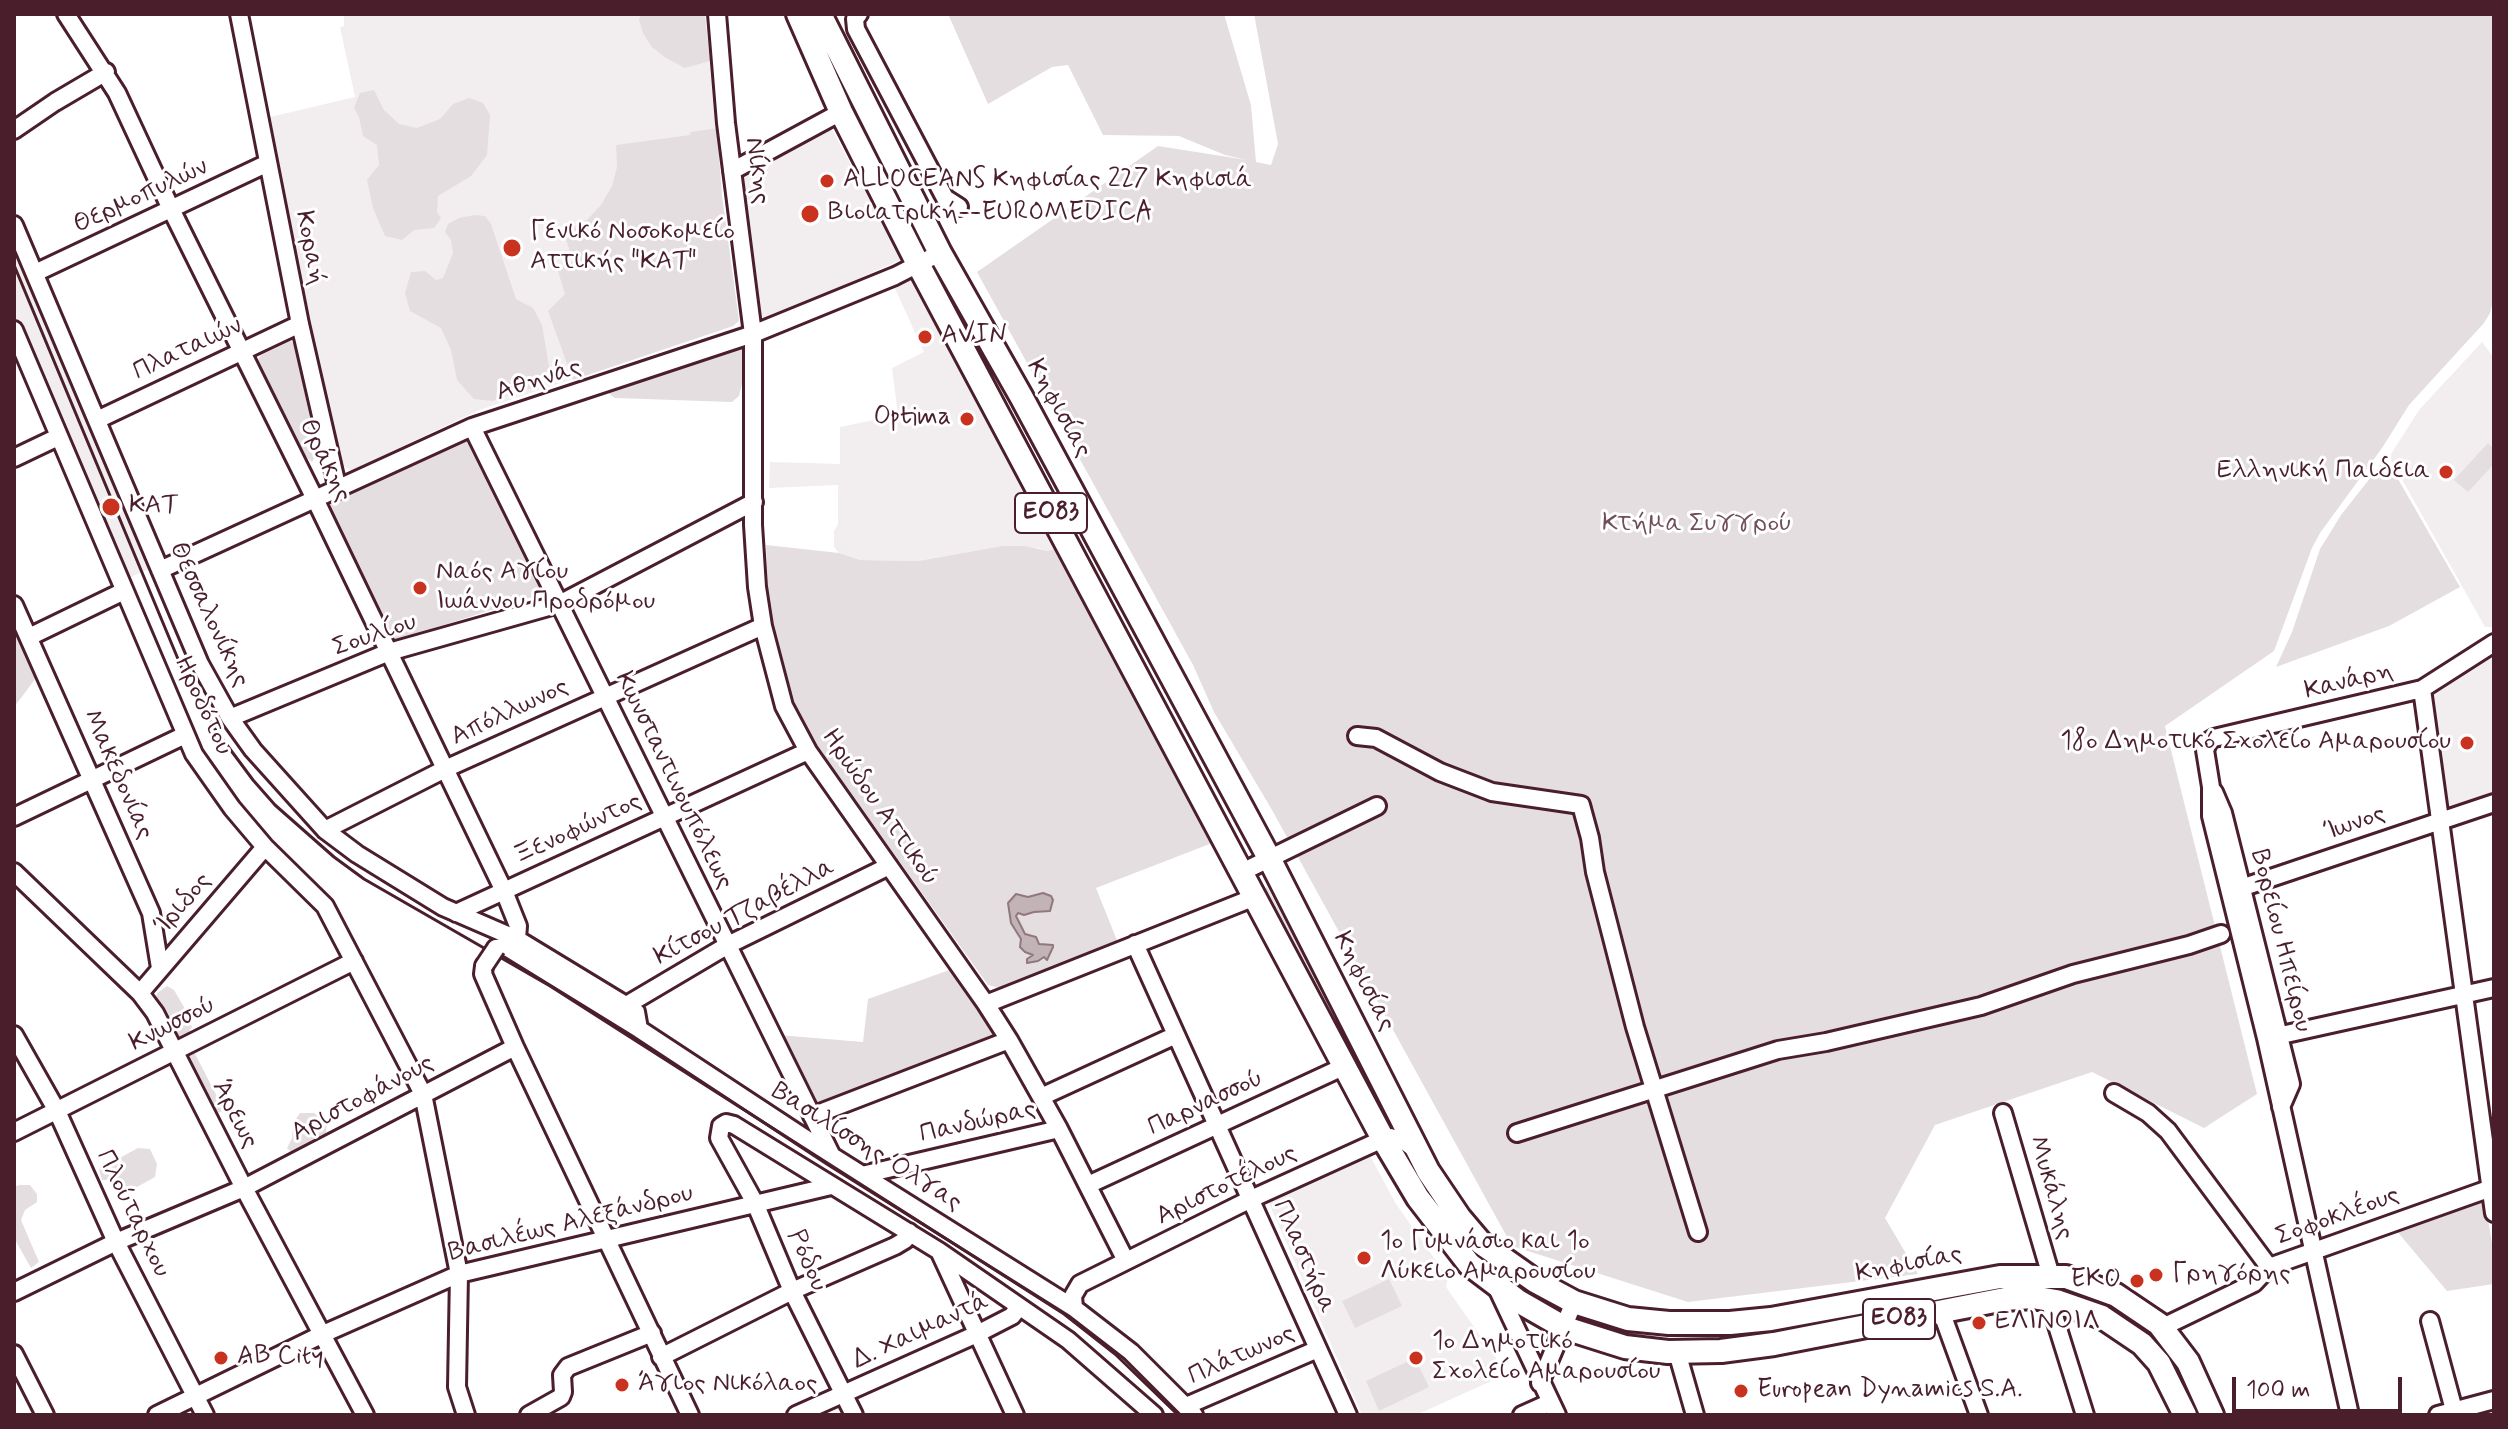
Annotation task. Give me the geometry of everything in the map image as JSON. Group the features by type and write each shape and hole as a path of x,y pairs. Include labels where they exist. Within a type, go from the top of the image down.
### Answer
{"main road":[{"name":"Κηφισίας","path":"798,14 841,112 918,264 1383,1139 1418,1198 1469,1264 1497,1288 1565,1328 1625,1347 1677,1352 1721,1351 1774,1344 2005,1299 2049,1300 2102,1317 2142,1344 2159,1363 2185,1415"},
{"name":"Κηφισίας","path":"820,14 940,253 1022,398 1269,858 1418,1151 1444,1196 1481,1243 1535,1281 1574,1302 1628,1319 1669,1323 1730,1323 1791,1316 2000,1277 2066,1277 2104,1290 2137,1307 2163,1327 2188,1362 2212,1415"}],"street":[{"name":"Θράκης","path":"66,14 106,72 243,351 504,891 518,926 517,939"},
{"name":"Κοραή","path":"239,14 300,324 338,490"},
{"name":"Νίκης","path":"717,14 732,171 753,334"},
{"path":"859,14 855,19 856,29 945,198 959,207"},
{"path":"14,130 106,72"},
{"path":"732,171 841,112"},
{"name":"Θερμοπυλών","path":"35,273 268,163"},
{"name":"Θεσσαλονίκης","path":"14,225 200,664 230,718 253,750 325,830 402,884 456,913 517,939 636,1012 639,1029"},
{"name":"Αθηνάς","path":"160,570 472,427 753,334 940,253"},
{"name":"Πλαταιών","path":"97,420 300,324"},
{"path":"14,330 58,437 14,458"},
{"name":"Ηρώδου Αττικού","path":"753,334 757,587 763,626 784,706 808,751 1009,1040 1059,1129 1126,1261"},
{"name":"Κωνσταντινουπόλεως","path":"472,427 832,1156"},
{"name":"Ηροδότου","path":"58,437 185,735 203,768 265,847 325,906 423,1094 459,1274 457,1387 466,1415"},
{"name":"Σουλίου","path":"230,718 389,652 559,604 754,502"},
{"path":"19,623 124,591"},
{"name":"Μακεδονίας","path":"19,623 151,913 160,968"},
{"name":"Απόλλωνος","path":"325,830 445,769 763,626"},
{"name":"Κανάρη","path":"2206,744 2214,738 2422,689 2494,643"},
{"path":"2422,689 2494,1213"},
{"path":"14,817 185,735"},
{"path":"1357,736 1376,738 1440,772 1492,792 1581,805 1635,1027 1698,1232"},
{"name":"Βορείου Ηπείρου","path":"2206,744 2211,816 2236,890 2272,1037 2281,1107 2350,1415"},
{"name":"Ξενοφώντος","path":"456,913 808,751"},
{"name":"Ίωνος","path":"2236,890 2494,803"},
{"path":"1242,872 1377,806"},
{"name":"Ίριδος","path":"140,993 265,847"},
{"name":"Κίτσου Τζαβέλλα","path":"625,1006 728,945 889,866"},
{"name":"Άρεως","path":"14,872 140,993 155,1013 365,1415"},
{"path":"986,1004 1255,897"},
{"path":"1517,1133 1789,1047 1826,1042 1981,1006 2073,974 2221,934"},
{"name":"Πλαστήρα","path":"1135,944 1348,1415"},
{"name":"Βασιλίσσης Όλγας","path":"515,1047 483,974 484,966 496,948 506,947 639,1029 832,1156 1074,1308 1131,1352 1190,1411"},
{"name":"Κνωσσού","path":"14,1132 354,961"},
{"path":"2272,1037 2494,988"},
{"name":"Πλούταρχου","path":"14,1035 57,1111 116,1242 205,1415"},
{"path":"1041,1097 1176,1035"},
{"path":"812,1116 1009,1040"},
{"path":"515,1047 690,1415"},
{"name":"Αριστοφάνους","path":"14,1292 116,1242 244,1188 515,1047"},
{"name":"Παρνασσού","path":"1088,1185 1345,1066"},
{"path":"2114,1093 2148,1113 2168,1131 2269,1267"},
{"name":"Μυκάλης","path":"2003,1113 2051,1276"},
{"name":"Ρόδου","path":"831,1186 734,1125 726,1123 721,1126 719,1138 755,1203 792,1291 854,1415"},
{"name":"Πανδώρας","path":"862,1175 1059,1129"},
{"path":"1383,1139 1390,1137 1404,1141 1418,1151"},
{"name":"Αριστοτέλους","path":"1074,1308 1073,1296 1080,1284 1251,1199 1383,1139"},
{"path":"831,1186 939,1251 1068,1340 1154,1415"},
{"name":"Βασιλέως Αλεξάνδρου","path":"157,1415 323,1334 459,1274 831,1186"},
{"name":"Σοφοκλέους","path":"2163,1327 2254,1283 2269,1267 2492,1188"},
{"path":"661,1357 792,1291 895,1246 905,1240 909,1232"},
{"path":"939,1251 1015,1415"},
{"path":"1497,1288 1554,1409 1522,1415"},
{"path":"2049,1300 2085,1415"},
{"path":"1540,1383 1574,1302"},
{"name":"Δ. Χαιμαντά","path":"796,1415 977,1334 1012,1316 1019,1307"},
{"path":"1941,1311 1979,1415"},
{"path":"2430,1321 2446,1413 2494,1400"},
{"path":"529,1415 561,1397 562,1375 568,1367 652,1333"},
{"name":"Πλάτωνος","path":"1190,1411 1318,1349"},
{"path":"1677,1352 1695,1415"},
{"path":"14,1354 45,1415"}],"shaded area":[{"name":"Γενικό Νοσοκομείο Αττικής \"ΚΑΤ\"","path":"344,14 705,14 722,196 739,321 733,326 479,410 351,471 333,458 270,117 355,97 340,27 344,26"},
{"name":"Βιοιατρική--EUROMEDICA","path":"829,124 902,259 760,323 737,169"},
{"path":"14,240 155,566 127,579 14,315"},
{"path":"912,274 1057,548 1048,551 1002,546 918,561 860,560 839,553 834,547 834,531 838,524 838,485 769,488 770,462 840,464 840,427 898,415 892,368 924,352 892,282"},
{"name":"Ελληνική Παιδεια","path":"2482,342 2494,358 2494,627 2485,627 2391,460 2391,454 2419,410"},
{"name":"18ο Δημοτικό Σχολείο Αμαρουσίου","path":"2494,656 2494,792 2448,808 2432,694"},
{"path":"1043,893 1053,900 1050,911 1018,913 1016,916 1025,934 1036,937 1039,944 1053,947 1047,960 1044,957 1027,963 1033,955 1020,947 1021,939 1011,923 1008,903 1016,894 1028,897"},
{"path":"1368,1152 1396,1204 1448,1278 1446,1287 1507,1374 1416,1415 1362,1415 1268,1201"}],"green space":[{"path":"641,14 705,14 710,61 685,68 666,58 652,47 643,33 639,20"},
{"name":"Κτήμα Συγγρού","path":"948,14 1224,14 1251,105 1256,162 1271,165 1278,144 1254,14 2494,14 2494,297 2490,313 2409,405 2320,533 2274,651 2165,726 2257,1094 2204,1128 2092,1072 1935,1125 1885,1218 1918,1274 1688,1302 1512,1246 1272,810 1214,712 1193,665 977,272 1158,146 1247,160 1225,155 1179,136 1103,135 1068,65 1052,67 988,104"},
{"path":"374,90 384,110 399,124 417,128 440,119 453,104 469,98 483,103 490,115 487,155 471,176 438,196 437,212 441,218 434,228 414,230 402,240 385,236 373,208 367,180 379,165 377,145 363,136 354,108 360,93"},
{"path":"717,128 722,196 739,321 733,326 573,380 548,311 565,294 557,268 573,261 564,233 587,220 601,205 612,186 617,167 616,145 690,135 691,132"},
{"path":"475,215 485,216 491,224 516,299 533,308 542,325 551,378 541,387 520,390 493,401 474,399 457,380 451,350 441,328 410,311 405,293 411,272 425,271 436,280 443,278 453,253 451,240 445,232 448,224"},
{"path":"291,341 295,345 317,454 312,462 301,452 256,363 261,355"},
{"path":"737,345 744,350 742,384 739,396 732,402 615,398 607,392 608,386"},
{"path":"470,435 548,592 390,642 327,501"},
{"path":"2488,443 2494,449 2494,464 2468,492 2454,480"},
{"path":"2386,458 2460,587 2389,626 2276,667 2292,632 2320,549 2341,515"},
{"path":"766,545 839,553 860,560 918,561 1002,546 1025,546 1048,551 1057,548 1220,840 1096,888 1118,943 999,988 988,985 808,734 789,690 777,650 769,611"},
{"path":"18,635 36,678 14,707 14,640"},
{"path":"1267,887 1393,1122 1387,1125 1262,890"},
{"path":"955,968 1004,1038 817,1113 779,1035 863,1042 868,999"},
{"path":"167,986 174,990 188,1014 192,1027 188,1033 192,1048 222,1106 221,1112 216,1113 205,1100 155,1003 157,993"},
{"path":"300,1113 314,1113 327,1122 326,1133 291,1152 287,1148 292,1138 293,1123"},
{"path":"138,1148 150,1149 157,1164 155,1177 137,1187 123,1188 111,1180 102,1180 99,1169"},
{"path":"30,1185 37,1194 37,1202 25,1210 21,1220 39,1262 31,1268 14,1238 14,1187"},
{"path":"2484,1198 2494,1254 2494,1284 2447,1291 2396,1230"},
{"path":"1389,1279 1402,1306 1355,1328 1342,1301"},
{"path":"1415,1358 1429,1387 1379,1411 1366,1381"}],"railway":[{"path":"14,265 183,671 215,729 275,805 364,879 550,986 1064,1314 1115,1354 1178,1415"}],"place":[{"name":"ALLOCEANS Κηφισίας 227 Κηφισιά","path":"827,181"},
{"name":"Βιοιατρική--EUROMEDICA","path":"810,214"},
{"name":"Γενικό Νοσοκομείο Αττικής \"ΚΑΤ\"","path":"512,248"},
{"name":"AVIN","path":"925,337"},
{"name":"Optima","path":"967,419"},
{"name":"Ελληνική Παιδεια","path":"2446,472"},
{"name":"ΚΑΤ","path":"111,507"},
{"name":"Ναός Αγίου Ιωάννου Προδρόμου","path":"420,588"},
{"name":"18ο Δημοτικό Σχολείο Αμαρουσίου","path":"2467,743"},
{"name":"1ο Γυμνάσιο και 1ο Λύκειο Αμαρουσίου","path":"1364,1258"},
{"name":"Γρηγόρης","path":"2156,1275"},
{"name":"EKO","path":"2137,1281"},
{"name":"ΕΛΙΝΟΙΛ","path":"1979,1323"},
{"name":"AB City","path":"221,1358"},
{"name":"1ο Δημοτικό Σχολείο Αμαρουσίου","path":"1416,1358"},
{"name":"Άγιος Νικόλαος","path":"622,1385"},
{"name":"European Dynamics S.A.","path":"1741,1391"}]}
